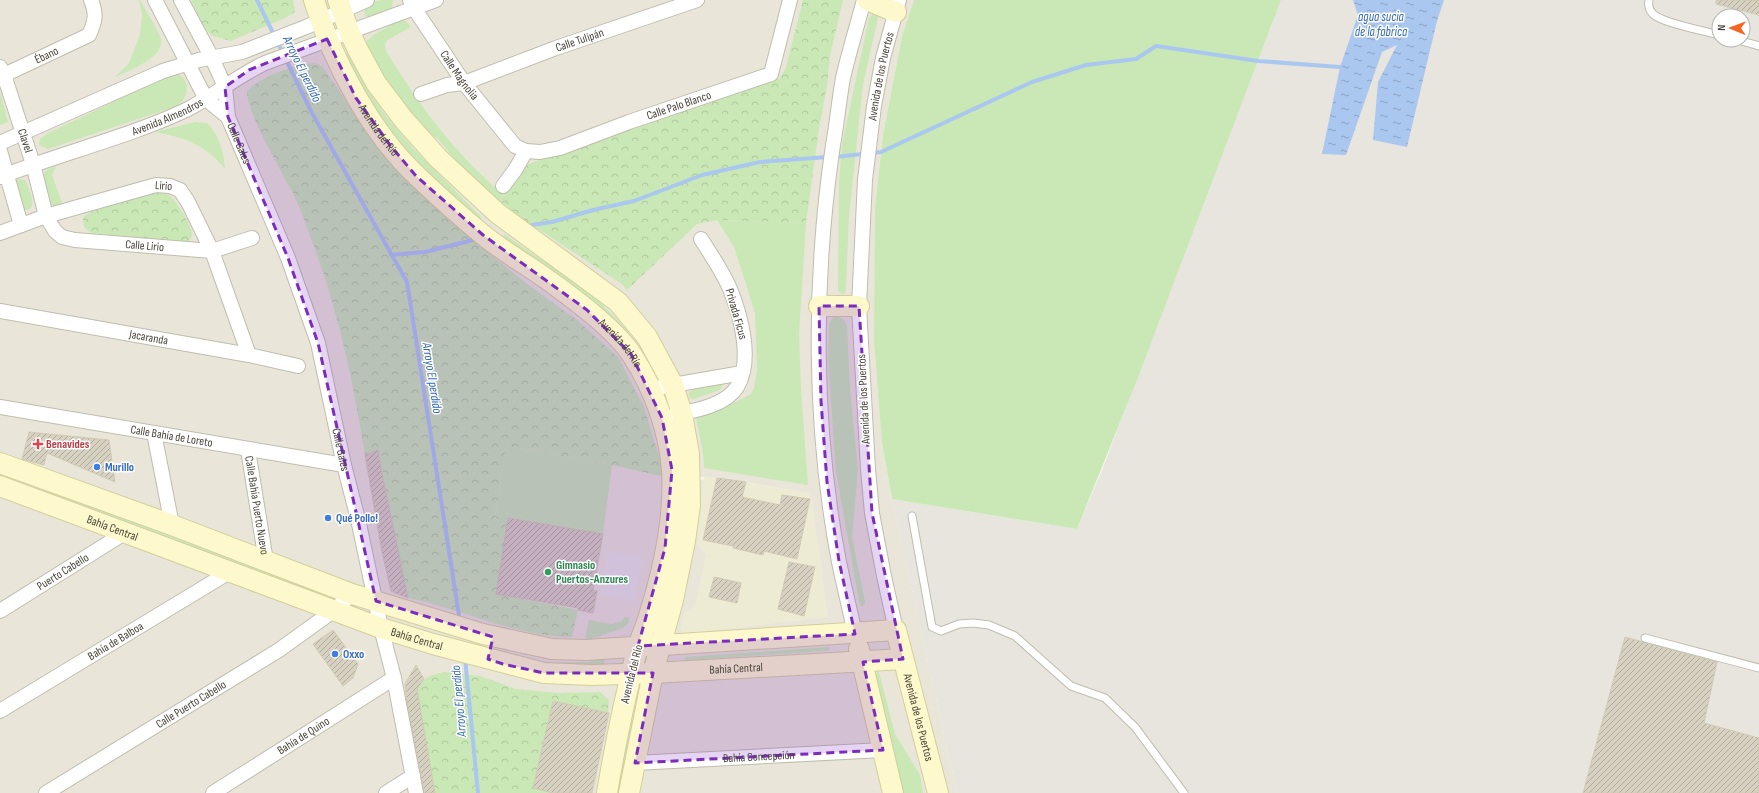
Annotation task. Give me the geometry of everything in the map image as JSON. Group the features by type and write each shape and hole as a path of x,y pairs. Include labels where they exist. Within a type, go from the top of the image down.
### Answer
{"street":[{"name":"Ébano","path":"2,71 89,35 96,19 95,8 91,0"},
{"name":"Calle Gales","path":"154,0 206,99 228,117"},
{"name":"Calle Gales","path":"181,0 212,58 225,87 228,117 288,258 318,343 344,465 358,519 381,628 394,678 416,793"},
{"name":"Avenida del Río","path":"314,0 313,24 327,39 356,98 390,145 416,176 483,235 550,282 587,310 614,334 631,354 650,389 679,454 690,505 685,541 673,600 659,645 629,793"},
{"path":"0,143 163,71 187,63 242,52 313,24 340,6 366,0"},
{"name":"Avenida Almendros","path":"4,176 34,164 94,145 158,122 206,99 249,70 308,46 349,32 412,4 436,0"},
{"name":"Calle Tulipán","path":"421,94 447,86 464,83 556,48 697,0"},
{"name":"Calle Palo Blanco","path":"521,148 540,152 560,148 629,122 771,74 790,0"},
{"path":"893,793 839,561 827,482 821,401 819,306 827,190 843,78 866,0 897,6"},
{"name":"Calle Magnolia","path":"412,4 464,83 521,148"},
{"name":"Avenida del Río","path":"340,6 349,32 376,83 404,120 438,158 497,213 618,302 647,337 672,385 682,414 679,454 672,470 672,496 666,548 659,581 631,673 607,793"},
{"name":"Avenida de los Puertos","path":"897,6 882,65 874,106 866,167 859,306 868,469 872,513 896,630 938,793"},
{"name":"Clavel","path":"2,71 34,164 46,216"},
{"path":"503,186 515,170 521,148"},
{"path":"0,151 4,176 21,225"},
{"name":"Lirio","path":"0,233 46,216 156,185 170,186 180,190 188,202 212,251 249,355"},
{"path":"483,235 497,213"},
{"name":"Calle Lirio","path":"46,216 55,231 62,237 75,240 212,251 252,238"},
{"name":"Privada Ficus","path":"662,418 682,414 716,403 727,397 736,388 742,373 745,350 740,321 730,289 701,239"},
{"path":"819,306 859,306"},
{"name":"Jacaranda","path":"0,311 249,355 298,366"},
{"path":"650,389 742,373"},
{"name":"Calle Bahía de Loreto","path":"0,407 344,465"},
{"path":"154,433 172,525"},
{"name":"Calle Bahía Puerto Nuevo","path":"248,450 266,560"},
{"name":"Bahía Central","path":"0,462 266,560 352,594 488,635 552,649 586,650 855,634 896,630"},
{"path":"2,490 30,473"},
{"name":"Bahía Central","path":"2,490 126,532 381,628 483,658 544,673 592,675 653,673 903,659"},
{"name":"Puerto Cabello","path":"0,611 126,532"},
{"name":"Bahía de Balboa","path":"0,711 231,571"},
{"name":"Calle Puerto Cabello","path":"46,793 279,650 333,611 352,594"},
{"path":"483,658 488,635"},
{"name":"Bahía de Quino","path":"213,793 394,678"},
{"name":"Bahía Concepción","path":"635,762 883,750"},
{"path":"386,793 413,776"}],"lane":[{"path":"1649,0 1648,6 1653,14 1662,20 1711,33"},
{"path":"912,516 932,627 941,631 959,624 973,623 989,625 1015,636 1071,686 1105,698 1134,727 1184,793"},
{"path":"1645,638 1759,668"}],"highlighted area":[{"path":"327,39 356,98 390,145 416,176 483,235 587,310 631,354 662,418 672,470 665,548 638,646 855,634 839,561 827,482 821,401 819,306 859,306 872,513 903,659 863,662 883,750 635,763 653,673 544,673 503,664 488,659 493,637 376,601 318,343 288,258 228,117 225,87 249,70"}],"shaded area":[{"path":"0,0 914,0 902,36 883,135 875,208 875,314 882,443 892,499 957,793 0,793","holes":["644,470 746,482 808,493 810,499"]},
{"path":"1281,0 1759,0 1759,793 957,793 892,499 1077,529 1101,473"},
{"path":"704,476 808,493 812,500 828,617 682,634 681,628 684,614 695,606 706,555 699,547 697,529"},
{"path":"608,552 643,557 634,601 600,594"}],"green space":[{"path":"139,0 160,36 161,46 152,58 115,77 129,63 140,35 142,14"},
{"path":"191,0 293,0 295,12 285,18 231,41 213,36 205,29"},
{"path":"381,0 393,0 392,9 369,19 364,13 366,4"},
{"path":"803,0 843,0 830,56 827,86 819,129 806,223 717,220 697,224 627,290 622,284 523,219 499,200 528,164 780,78 786,67"},
{"path":"914,0 1281,0 1137,380 1077,529 892,499 882,443 874,339 875,208 883,135 902,36"},
{"path":"873,14 877,14 878,18 863,84 849,216 846,288 845,293 842,294 838,291 838,283 839,183 842,144 869,18"},
{"path":"401,20 406,21 411,27 387,40 385,44 386,51 411,90 439,128 469,162 503,194 495,206 468,183 452,156 439,140 411,120 366,50 367,41 373,35"},
{"path":"343,54 348,54 368,91 386,116 413,148 481,217 481,220 453,201 383,126"},
{"path":"316,63 323,67 381,153 473,240 527,284 577,320 618,357 644,407 665,477 612,465 506,446 495,516 508,518 496,594 578,610 572,637 551,636 510,628 408,598 378,450 365,455 345,353 325,277 293,193 258,127 248,101 247,91 261,80 289,68"},
{"path":"174,73 183,78 187,86 182,102 177,106 48,149 39,145 40,139 48,133 107,105 148,81"},
{"path":"0,91 8,122 0,125"},
{"path":"195,122 207,123 215,133 222,150 225,169 210,154 194,143 155,132"},
{"path":"57,165 52,175 63,205 53,206 45,189 43,180 45,171"},
{"path":"18,179 25,180 31,194 32,204 28,210 22,210 16,183"},
{"path":"149,192 165,193 176,203 188,221 192,232 192,237 186,244 177,245 92,233 84,227 83,217 91,212"},
{"path":"717,220 806,223 799,334 801,389 808,485 704,468 703,453 696,418 703,412 736,402 751,394 754,388 757,369 755,313 734,247"},
{"path":"504,234 593,295 627,330 652,369 654,375 502,239"},
{"path":"834,316 845,321 847,326 850,389 858,470 852,537 865,602 864,606 860,606 836,472 828,361 829,324"},
{"path":"723,384 720,390 694,399 689,398 689,392 695,389"},
{"path":"506,446 612,465 603,534 495,516"},
{"path":"36,485 41,485 322,593 318,594 40,489"},
{"path":"624,617 630,618 628,624 623,628 589,640 585,638 589,620 612,624 622,621"},
{"path":"829,647 829,650 826,651 684,659 686,657"},
{"path":"498,652 504,652 542,663 589,662 592,658 600,658 604,660 605,664 603,669 541,668"},
{"path":"877,671 879,672 895,734 920,775 923,793 902,793 875,679"},
{"path":"444,672 480,676 516,689 558,693 600,692 609,700 608,713 553,701 533,788 553,793 435,793 417,689 428,677"},
{"path":"637,700 640,701 633,724 619,793 614,793"}],"water":[{"name":"agua sucia de la fabrica","path":"1353,0 1444,0 1437,21 1407,147 1373,140 1378,82 1397,45 1382,52 1346,155 1322,154 1340,67 1358,15"}],"building":[{"path":"1716,0 1759,0 1759,15 1751,13 1751,8 1732,8 1716,4"},
{"name":"Murillo","path":"29,432 109,440 115,482 47,453 44,465 22,459"},
{"path":"378,450 408,598 391,591 382,552 365,455"},
{"path":"717,478 746,482 742,497 780,505 782,495 810,499 797,559 764,551 763,555 733,548 733,546 703,540"},
{"name":"Gimnasio Puertos-Anzures","path":"508,518 603,534 593,590 597,591 593,613 578,610 578,608 496,594"},
{"path":"789,562 815,567 804,616 778,609"},
{"path":"714,577 741,583 737,603 709,597"},
{"name":"Oxxo","path":"333,630 358,664 353,678 343,686 313,644"},
{"path":"1625,637 1717,662 1704,723 1759,738 1759,793 1583,793"},
{"path":"416,665 424,679 417,689 435,793 424,793 407,703 405,684"},
{"path":"553,701 609,713 592,793 553,793 533,788"}],"waterway":[{"name":"Arroyo El perdido","path":"257,0 312,113 407,282 460,622"},
{"path":"835,157 881,152 1032,82 1086,65 1136,59 1156,46 1258,61 1340,67"},
{"path":"532,225 552,222 593,210 634,201 702,175 760,162 828,157"},
{"path":"391,255 425,252 473,240"},
{"name":"Arroyo El perdido","path":"465,658 478,793"}],"place":[{"name":"Benavides","path":"38,444"},
{"name":"Murillo","path":"97,467"},
{"name":"Qué Pollo!","path":"328,518"},
{"name":"Gimnasio Puertos-Anzures","path":"548,572"},
{"name":"Oxxo","path":"335,654"}]}
